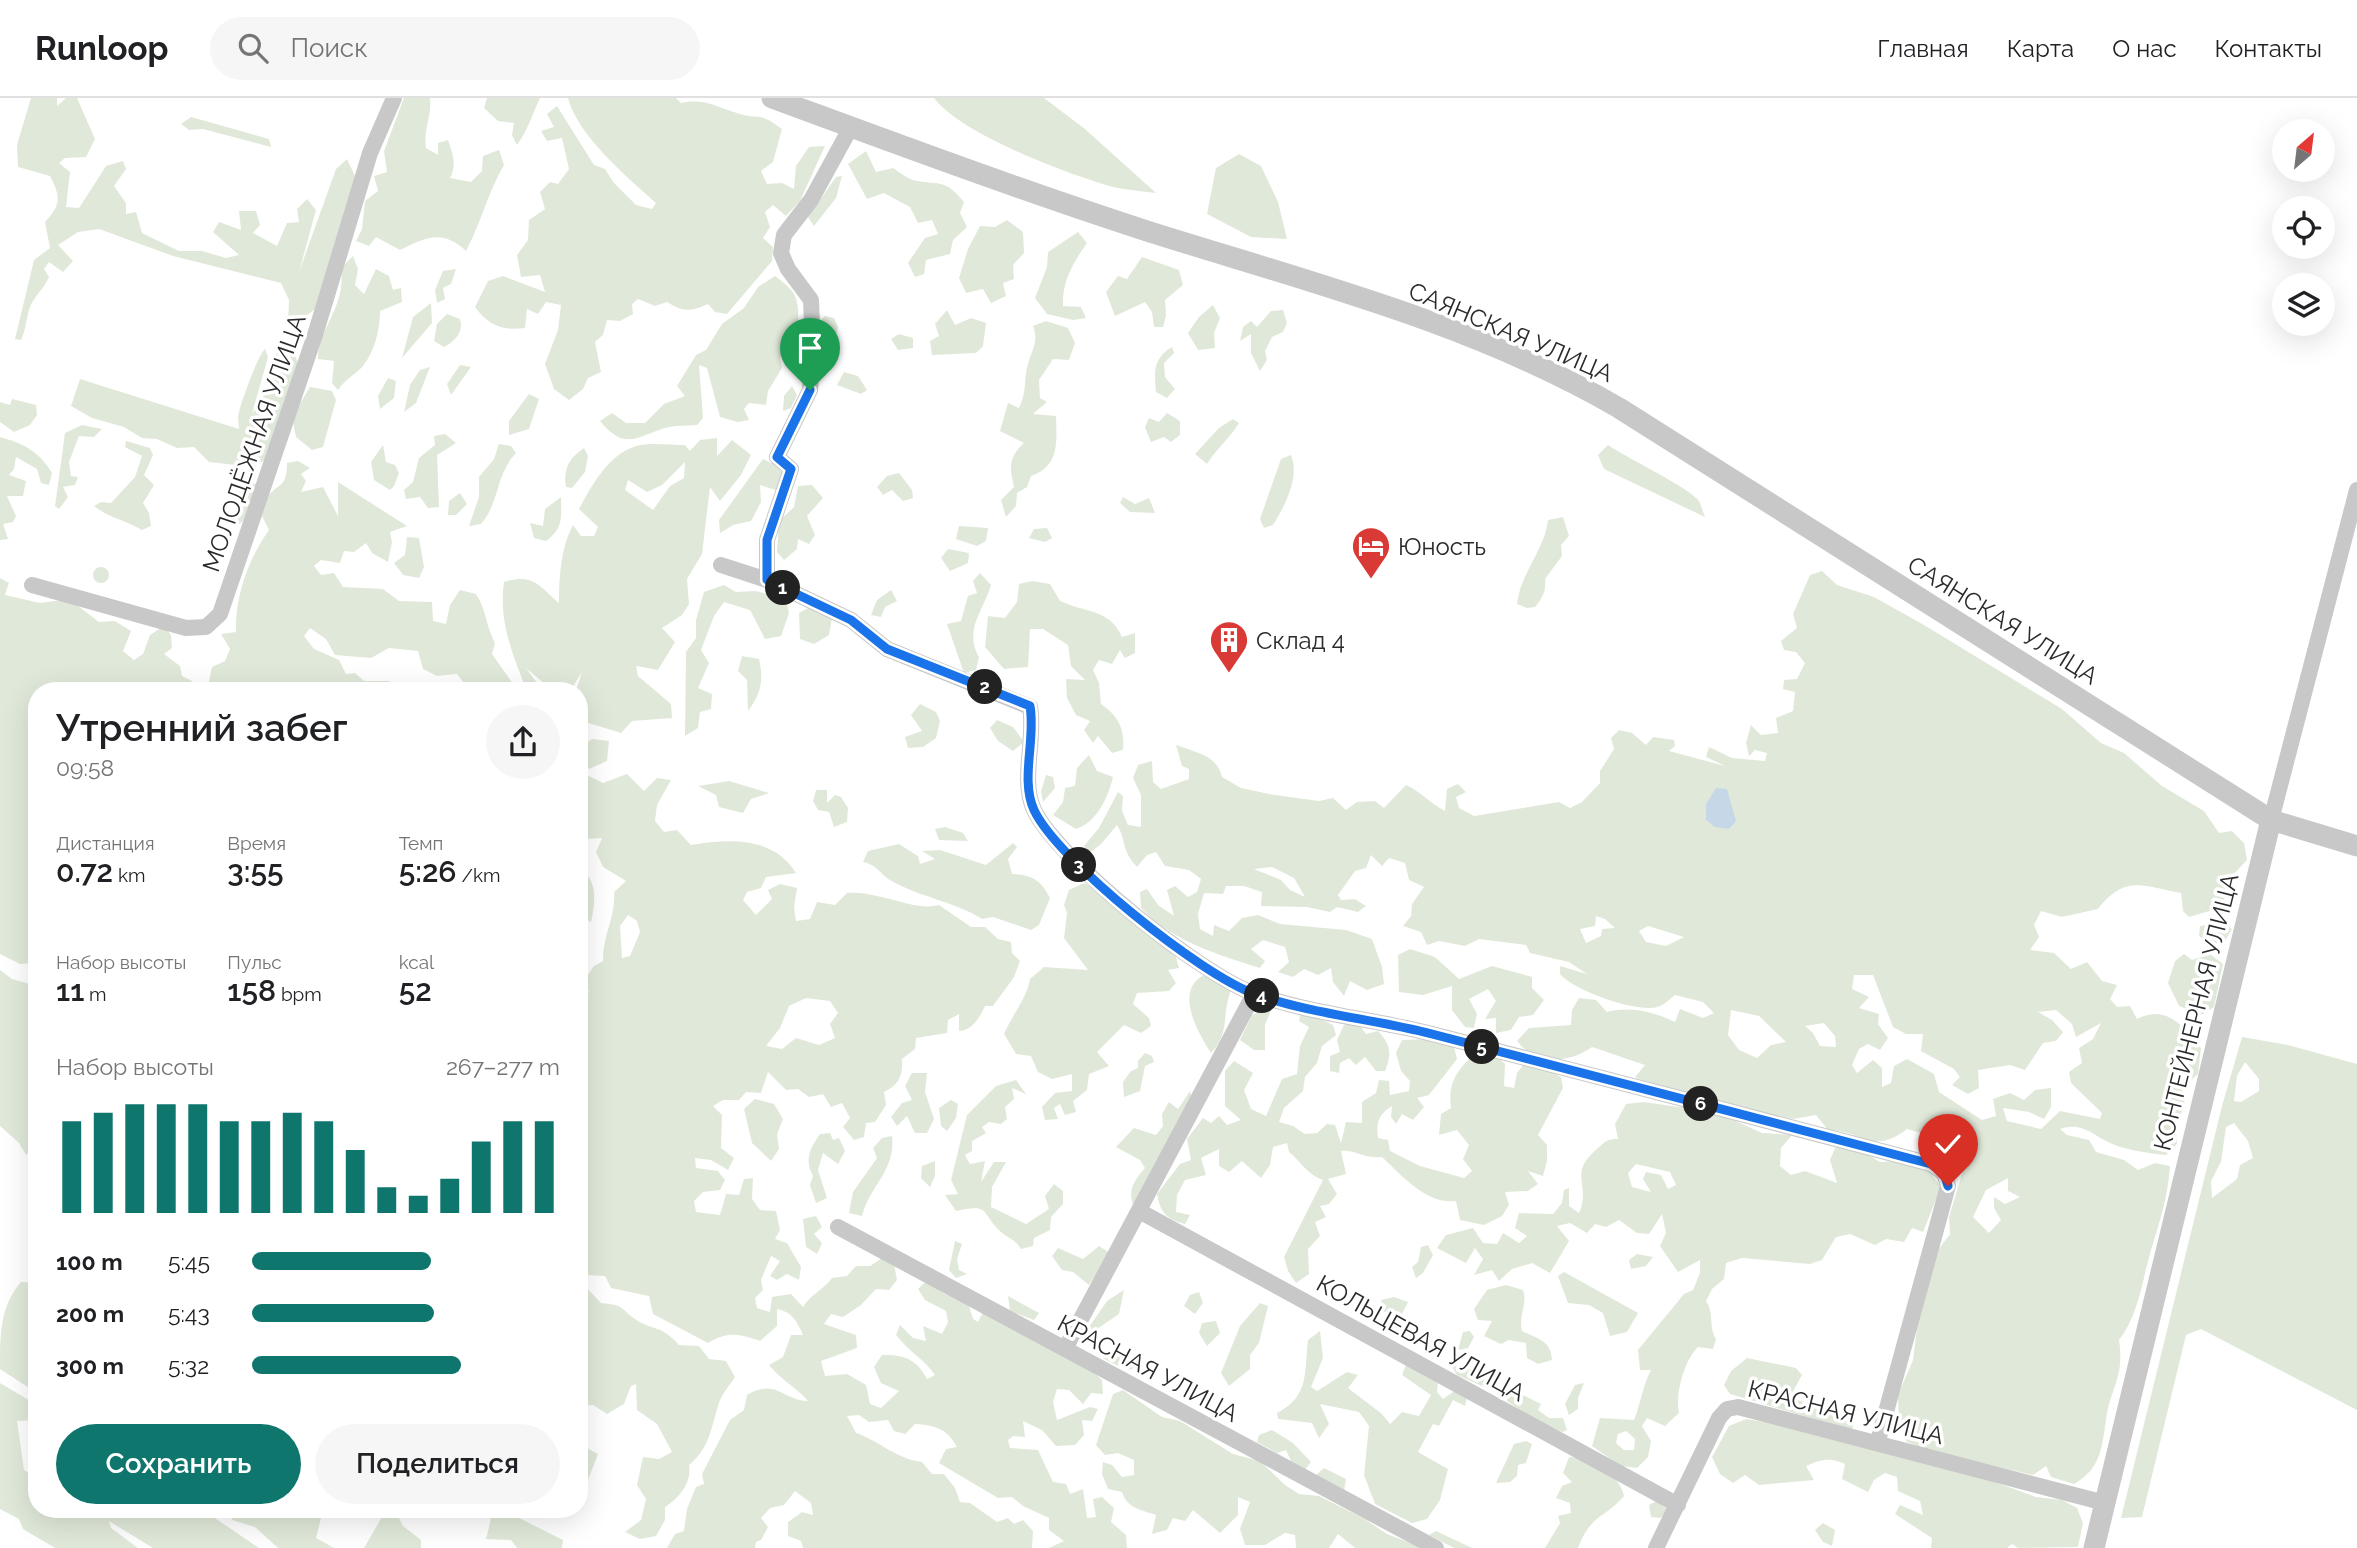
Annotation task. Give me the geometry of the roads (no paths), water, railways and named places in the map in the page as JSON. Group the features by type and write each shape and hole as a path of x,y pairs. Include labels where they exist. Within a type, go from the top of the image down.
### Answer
{"street":[{"name":"МОЛОДЁЖНАЯ УЛИЦА","path":"32,585 186,628 206,627 220,614 315,335 370,153 394,98"},
{"name":"САЯНСКАЯ УЛИЦА","path":"772,98 1037,194 1393,309 1571,380 2271,820 2357,846"},
{"path":"767,580 767,540 791,469 777,457 810,390 813,349 811,300 788,269 781,253 784,235 811,200 851,127"},
{"name":"КОНТЕЙНЕРНАЯ УЛИЦА","path":"2094,1548 2271,820 2357,490"},
{"path":"721,565 767,580 851,620 887,649 1030,706 1032,807 1046,830 1084,870 1189,959 1254,994 1384,1021 1931,1164 1944,1173 1948,1186 1878,1441"},
{"path":"1065,1349 1141,1212 1254,994"},
{"name":"КОЛЬЦЕВАЯ УЛИЦА","path":"1141,1212 1678,1505"},
{"name":"КРАСНАЯ УЛИЦА","path":"838,1227 1436,1548"},
{"name":"КРАСНАЯ УЛИЦА","path":"1656,1548 1719,1418 1727,1409 1738,1407 1878,1441 2105,1503"}],"water":[{"path":"1716,788 1727,789 1736,821 1729,829 1715,827 1706,820 1706,804"}],"place":[{"name":"Юность","path":"1371,580"},
{"name":"Склад 4","path":"1229,674"}]}
